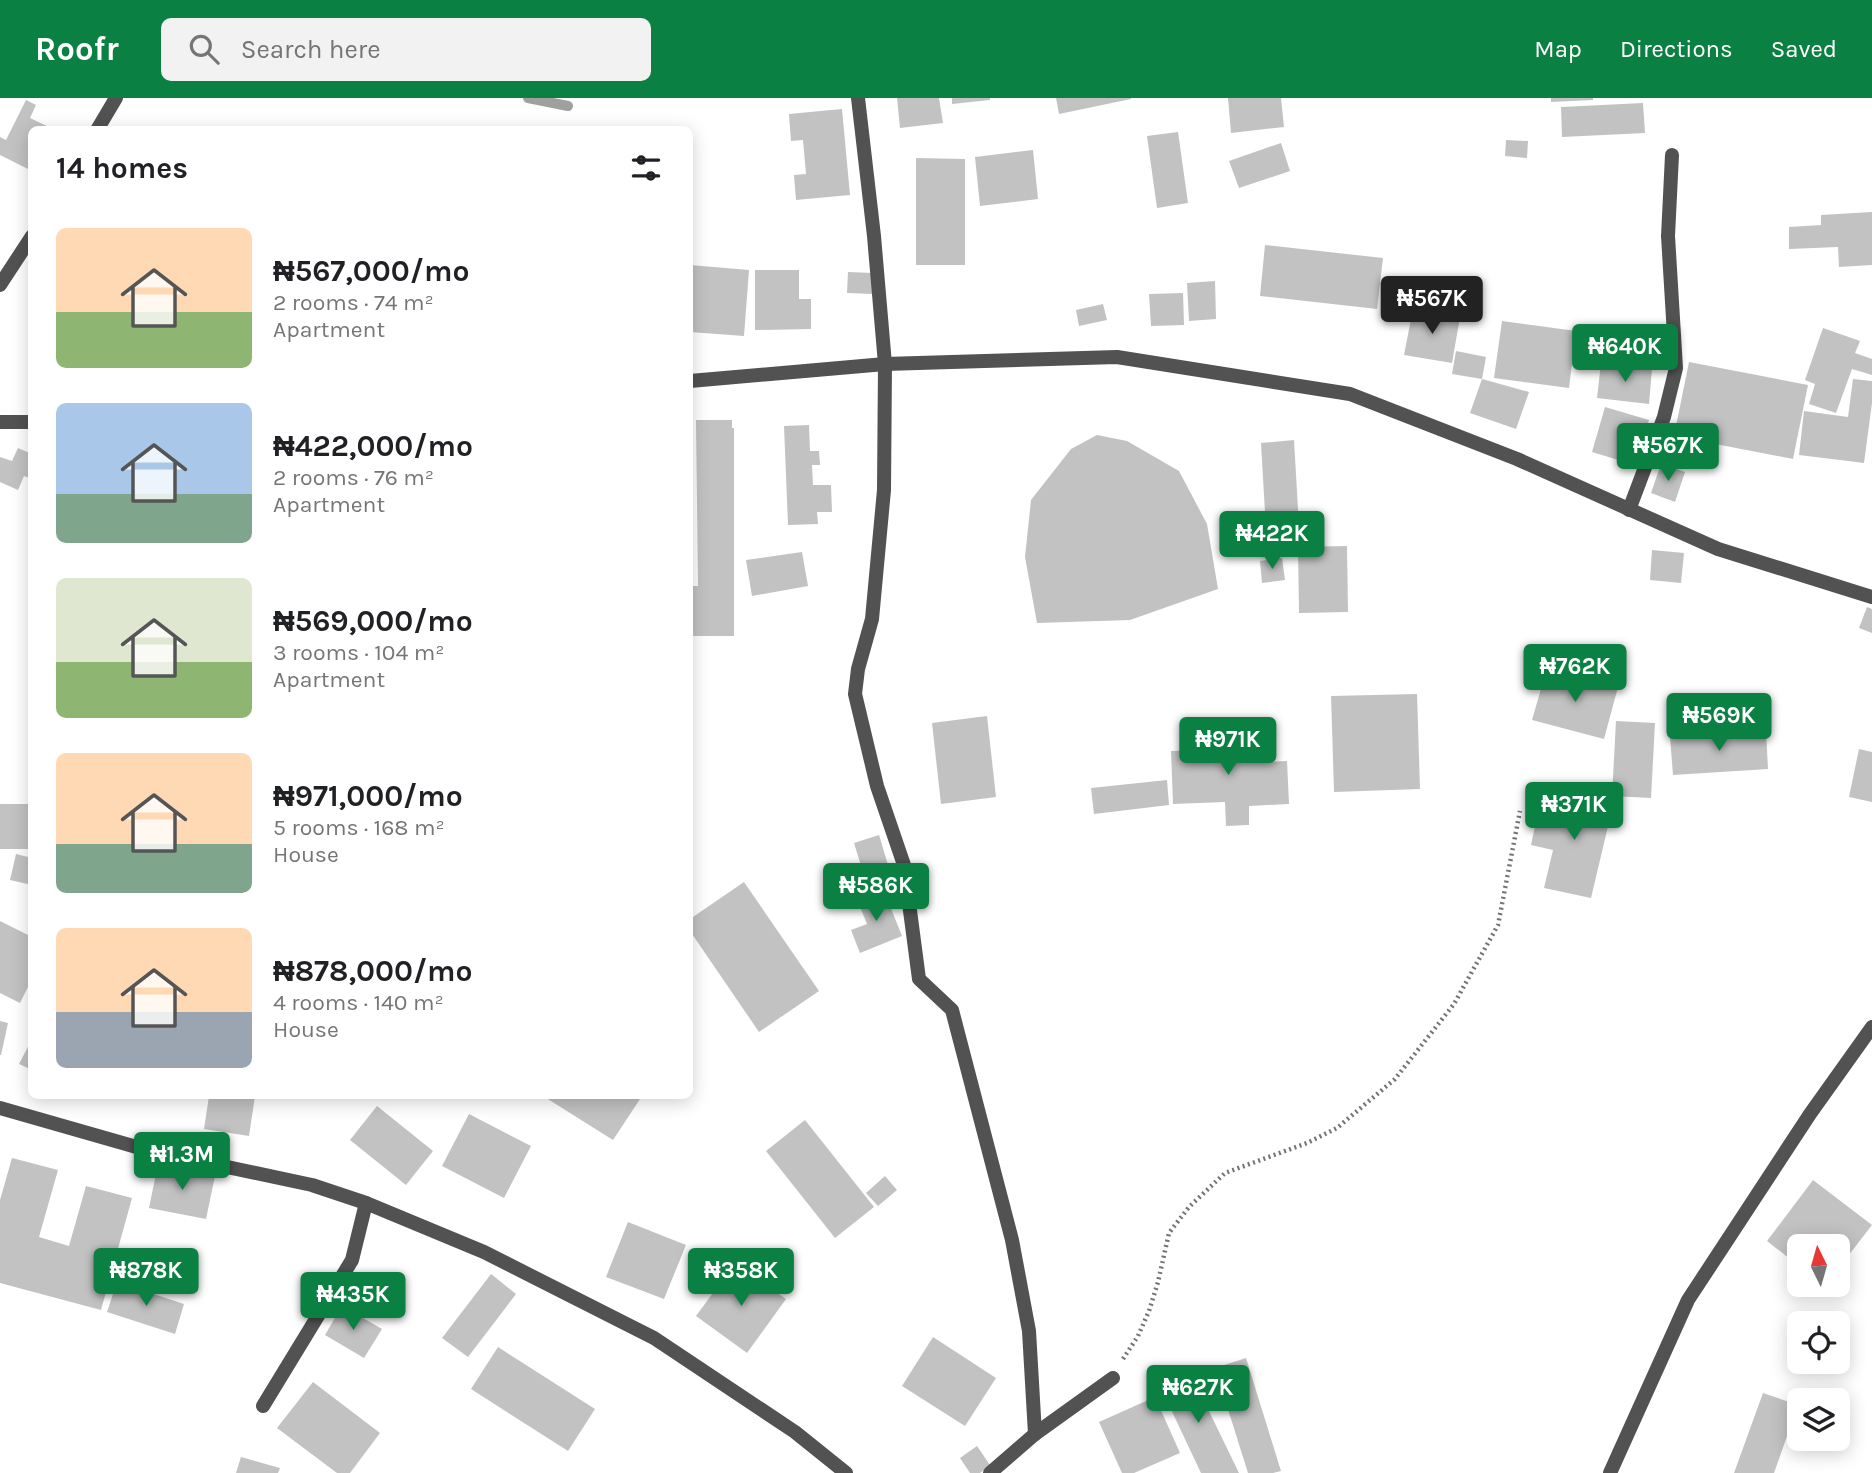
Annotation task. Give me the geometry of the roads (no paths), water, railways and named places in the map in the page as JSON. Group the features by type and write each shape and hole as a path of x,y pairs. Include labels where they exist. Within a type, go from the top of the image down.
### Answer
{"street":[{"path":"99,126 116,98"},
{"path":"858,98 885,364 884,490 872,619 858,669 856,694 877,786 904,865 919,979 952,1010 1012,1240 1029,1331 1035,1434"},
{"path":"1629,510 1664,417 1676,368 1668,236 1672,155"},
{"path":"0,285 28,242"},
{"path":"693,382 885,364 1117,357 1350,394 1517,459 1718,550 1872,597"},
{"path":"0,422 28,422"},
{"path":"1610,1473 1688,1300 1810,1114 1872,1027"},
{"path":"0,1108 146,1150 312,1185 366,1203 484,1252 654,1338 795,1432 846,1473"},
{"path":"263,1406 352,1260 366,1203"},
{"path":"990,1473 1035,1434 1113,1378"}],"waterway":[{"path":"528,98 568,106"}]}
